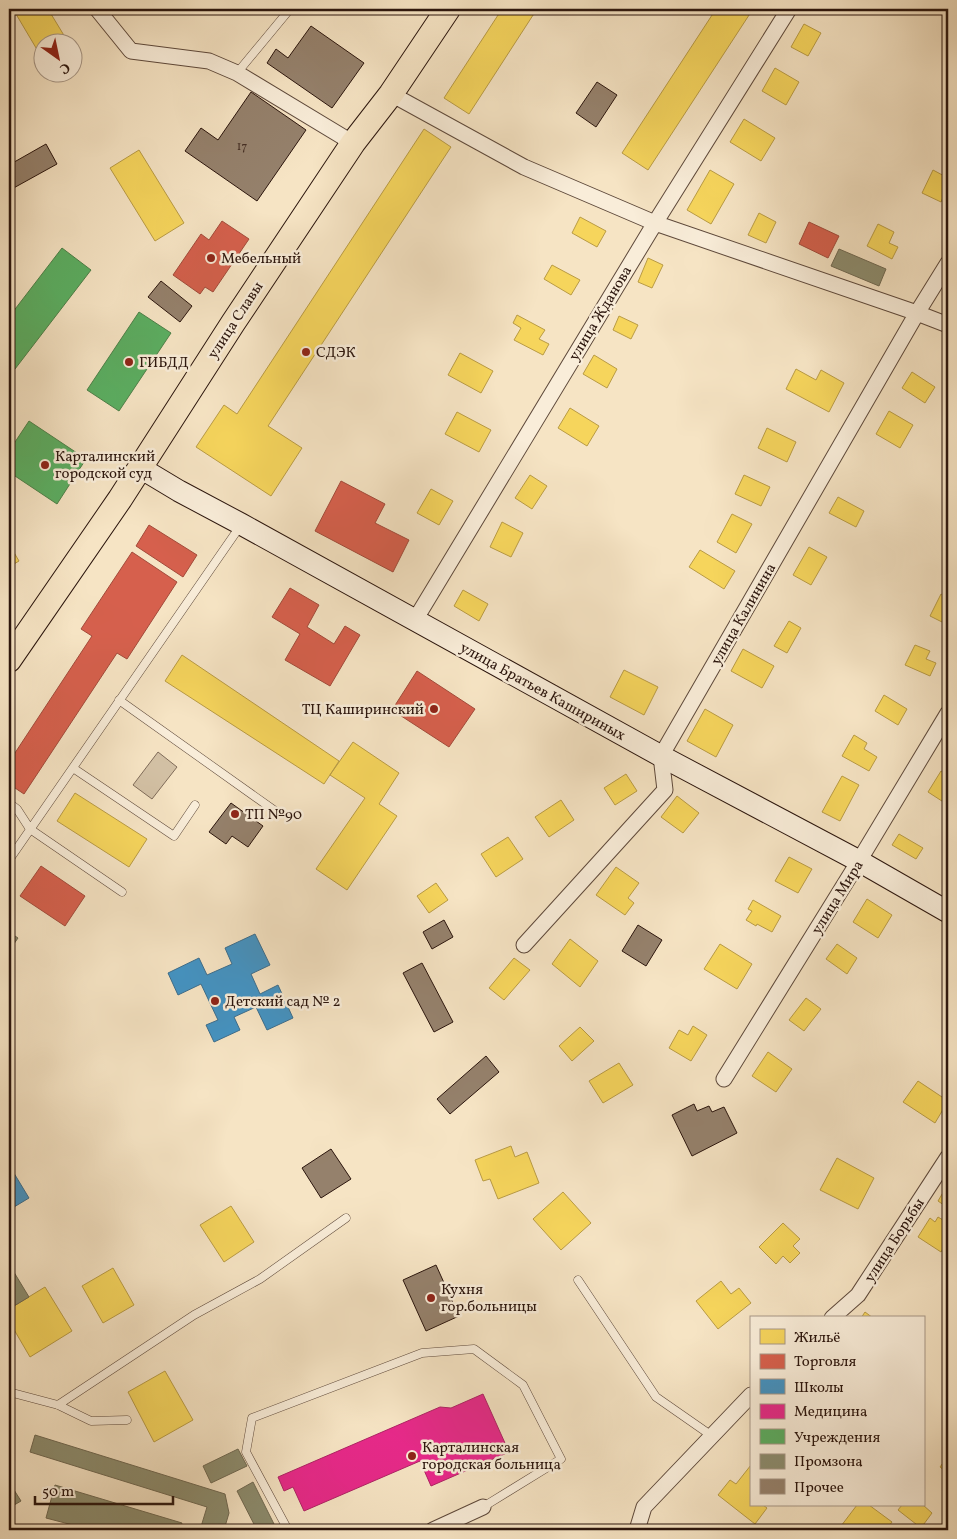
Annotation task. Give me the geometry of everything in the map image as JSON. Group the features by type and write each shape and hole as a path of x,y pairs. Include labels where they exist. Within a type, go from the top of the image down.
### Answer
{"main road":[{"name":"улица Славы","path":"9,660 120,499 139,467 353,143 390,94 448,9"},
{"name":"улица Братьев Кашириных","path":"139,467 179,491 661,756 859,861 948,912"}],"street":[{"path":"97,9 130,51 209,62 237,73 353,143"},
{"name":"улица Жданова","path":"415,620 655,223 789,9"},
{"path":"390,94 524,168 655,223 948,325"},
{"name":"улица Калинина","path":"661,756 948,263"},
{"name":"улица Мира","path":"724,1079 948,713"},
{"path":"524,945 665,790 661,756"},
{"name":"улица Борьбы","path":"834,1316 858,1295 948,1157"},
{"path":"637,1530 644,1507 750,1397"},
{"path":"434,1530 483,1507"}],"lane":[{"path":"237,73 290,9"},
{"path":"9,860 242,524"},
{"path":"119,700 278,813"},
{"path":"73,768 174,836 195,805"},
{"path":"9,802 18,809 30,830 122,892"},
{"path":"58,1405 194,1315 260,1279 346,1218"},
{"path":"578,1280 656,1396 712,1436"},
{"path":"288,1530 246,1452 252,1418 422,1353 474,1349 523,1385 561,1459 483,1507"},
{"path":"9,1392 58,1405 91,1421 127,1420"}],"shaded area":[{"path":"158,752 177,767 152,799 133,785"}],"building: Жильё":[{"path":"13,9 48,9 62,32 32,32 32,41"},
{"path":"502,9 537,9 469,114 444,98"},
{"path":"716,9 753,9 648,170 622,153"},
{"path":"804,24 821,33 808,56 791,47"},
{"path":"775,68 799,82 786,105 762,91"},
{"path":"744,119 775,138 761,161 730,142"},
{"path":"948,120 948,133 943,130"},
{"path":"424,129 451,147 268,426 302,448 271,496 196,447 224,405 237,414"},
{"path":"139,150 184,223 155,241 110,168"},
{"path":"710,170 734,184 711,224 687,210"},
{"path":"933,170 948,178 948,187 941,202 922,193"},
{"path":"759,213 776,222 766,243 748,235"},
{"path":"580,217 606,231 597,247 572,233"},
{"path":"878,224 894,232 889,243 898,247 892,259 867,246"},
{"path":"648,258 663,265 652,288 638,282"},
{"path":"552,265 580,280 571,295 544,279"},
{"path":"517,315 545,330 539,339 549,344 543,355 514,340 521,328 513,323"},
{"path":"619,316 638,325 631,339 613,330"},
{"path":"460,353 493,371 481,393 448,375"},
{"path":"594,355 617,369 607,388 583,374"},
{"path":"796,369 816,380 821,370 844,383 829,412 786,389"},
{"path":"912,372 935,387 925,403 902,388"},
{"path":"570,408 599,426 587,446 558,428"},
{"path":"889,411 913,425 900,448 876,434"},
{"path":"457,412 491,430 479,452 445,434"},
{"path":"767,428 796,442 787,462 758,448"},
{"path":"530,475 547,486 532,509 515,498"},
{"path":"744,475 770,487 761,506 735,494"},
{"path":"431,489 453,501 439,525 417,513"},
{"path":"838,497 864,511 856,527 829,513"},
{"path":"732,514 752,524 736,553 717,542"},
{"path":"502,522 523,533 511,557 490,547"},
{"path":"9,544 19,561 9,567"},
{"path":"809,547 827,557 811,585 793,575"},
{"path":"700,550 735,571 724,589 689,567"},
{"path":"463,590 488,604 479,621 454,606"},
{"path":"941,594 948,598 948,625 930,616"},
{"path":"789,621 801,628 787,653 774,646"},
{"path":"915,645 930,651 926,659 936,663 930,676 905,665"},
{"path":"743,649 774,666 762,688 731,671"},
{"path":"182,655 339,761 324,784 165,681"},
{"path":"624,670 658,687 644,715 610,697"},
{"path":"884,695 907,709 898,725 875,711"},
{"path":"705,709 733,725 716,757 687,741"},
{"path":"854,735 867,743 864,749 877,757 869,771 842,756"},
{"path":"353,742 399,773 379,804 397,816 347,890 316,869 365,798 330,775"},
{"path":"941,771 948,775 948,805 928,792"},
{"path":"626,774 637,791 615,805 604,788"},
{"path":"842,776 859,785 840,821 822,812"},
{"path":"75,793 147,839 129,867 57,821"},
{"path":"677,796 699,813 683,833 661,817"},
{"path":"561,800 574,820 549,837 535,817"},
{"path":"899,834 923,848 916,859 892,845"},
{"path":"508,837 523,859 496,877 481,854"},
{"path":"789,857 812,869 798,893 775,881"},
{"path":"616,867 639,883 628,898 634,903 625,915 596,895"},
{"path":"436,883 448,900 429,913 417,896"},
{"path":"867,899 892,915 878,938 853,922"},
{"path":"753,900 781,916 772,932 746,920 752,911 748,909"},
{"path":"570,939 598,961 580,987 552,964"},
{"path":"720,944 752,964 737,989 704,969"},
{"path":"837,944 857,958 847,974 826,959"},
{"path":"514,958 530,970 504,1000 489,988"},
{"path":"806,998 821,1009 804,1031 789,1020"},
{"path":"693,1026 707,1035 691,1061 669,1048 679,1030 688,1035"},
{"path":"580,1027 594,1041 572,1061 559,1046"},
{"path":"768,1052 792,1069 776,1092 752,1076"},
{"path":"619,1063 633,1085 603,1103 589,1081"},
{"path":"918,1081 948,1101 935,1123 903,1102"},
{"path":"511,1146 515,1157 527,1152 539,1183 498,1199 490,1179 483,1181 475,1160"},
{"path":"837,1158 874,1178 858,1209 820,1190"},
{"path":"948,1184 948,1208 938,1201"},
{"path":"563,1192 591,1223 561,1250 533,1219"},
{"path":"231,1206 254,1242 224,1262 200,1225"},
{"path":"938,1217 948,1223 948,1229 944,1235 948,1240 941,1252 918,1237 930,1218 935,1222"},
{"path":"783,1223 800,1239 793,1246 800,1253 790,1263 783,1256 776,1264 759,1247"},
{"path":"113,1268 134,1305 103,1323 82,1286"},
{"path":"721,1281 731,1294 739,1288 751,1303 718,1329 696,1301"},
{"path":"45,1287 72,1331 30,1357 9,1321 9,1309"},
{"path":"865,1312 870,1316 862,1316"},
{"path":"165,1371 193,1420 154,1442 128,1392"},
{"path":"948,1456 948,1473 940,1467"},
{"path":"750,1466 750,1506 764,1506 767,1508 755,1524 718,1495 730,1480 736,1484"},
{"path":"856,1506 870,1506 892,1522 886,1530 838,1530"},
{"path":"901,1506 924,1506 932,1513 921,1528 898,1510"}],"building: Торговля":[{"name":"Мебельный","path":"222,221 249,239 213,292 205,287 200,294 173,275 201,234 209,240"},
{"path":"809,222 839,236 828,258 799,244"},
{"path":"341,481 385,504 375,523 409,540 393,572 315,531"},
{"path":"149,525 197,555 183,577 136,546"},
{"path":"132,552 177,582 127,659 117,653 24,794 9,784 9,762 92,636 81,629"},
{"path":"290,588 319,605 307,627 334,644 345,626 360,635 330,686 285,660 300,634 272,617"},
{"name":"ТЦ Каширинский","path":"417,671 475,709 449,747 392,710"},
{"path":"41,866 85,896 65,926 20,896"}],"building: Школы":[{"path":"255,934 270,965 251,974 260,994 278,985 293,1018 267,1030 256,1007 234,1017 240,1030 214,1042 206,1025 218,1020 201,984 178,995 168,973 199,958 207,975 232,964 225,948"},
{"path":"9,1165 29,1198 9,1210"}],"building: Медицина":[{"name":"Карталинская городская больница","path":"483,1394 509,1452 431,1486 420,1461 304,1511 293,1487 284,1491 278,1477 440,1407 451,1408"}],"building: Учреждения":[{"path":"62,248 91,270 15,369 9,364 9,317"},
{"name":"ГИБДД","path":"139,312 171,333 119,411 87,390"},
{"name":"Карталинский городской суд","path":"29,421 86,459 57,504 9,472 9,451"}],"building: Промзона":[{"path":"839,249 886,269 879,286 831,266"},
{"path":"9,932 18,938 9,951"},
{"path":"9,1264 29,1297 9,1309"},
{"path":"35,1435 225,1494 229,1513 224,1530 200,1530 207,1507 30,1452"},
{"path":"238,1449 247,1466 211,1483 203,1466"},
{"path":"9,1482 21,1501 9,1508"},
{"path":"253,1482 277,1530 257,1530 237,1491"},
{"path":"55,1485 182,1523 180,1530 92,1530 46,1518"}],"building: Прочее":[{"path":"311,26 364,63 332,108 267,63 276,49 288,58"},
{"path":"597,82 617,95 596,127 576,113"},
{"path":"251,92 306,130 257,201 185,151 201,128 218,140"},
{"path":"46,144 57,164 10,190 9,165"},
{"path":"161,281 192,306 180,322 148,297"},
{"name":"ТП №90","path":"231,803 263,826 248,847 232,836 226,844 209,832"},
{"path":"444,920 453,937 432,949 423,932"},
{"path":"638,925 662,940 646,966 622,951"},
{"path":"422,963 453,1022 434,1032 403,973"},
{"path":"486,1056 499,1072 450,1114 437,1099"},
{"path":"694,1104 697,1111 709,1106 712,1112 724,1107 737,1133 692,1156 672,1115"},
{"path":"331,1149 351,1179 321,1198 302,1168"},
{"name":"Кухня гор.больницы","path":"436,1265 459,1316 426,1331 403,1280"}],"place":[{"name":"Мебельный","path":"211,258"},
{"name":"СДЭК","path":"306,352"},
{"name":"ГИБДД","path":"129,362"},
{"name":"Карталинский городской суд","path":"45,465"},
{"name":"ТЦ Каширинский","path":"434,709"},
{"name":"ТП №90","path":"235,814"},
{"name":"Детский сад № 2","path":"215,1001"},
{"name":"Кухня гор.больницы","path":"431,1298"},
{"name":"Карталинская городская больница","path":"412,1456"}]}
